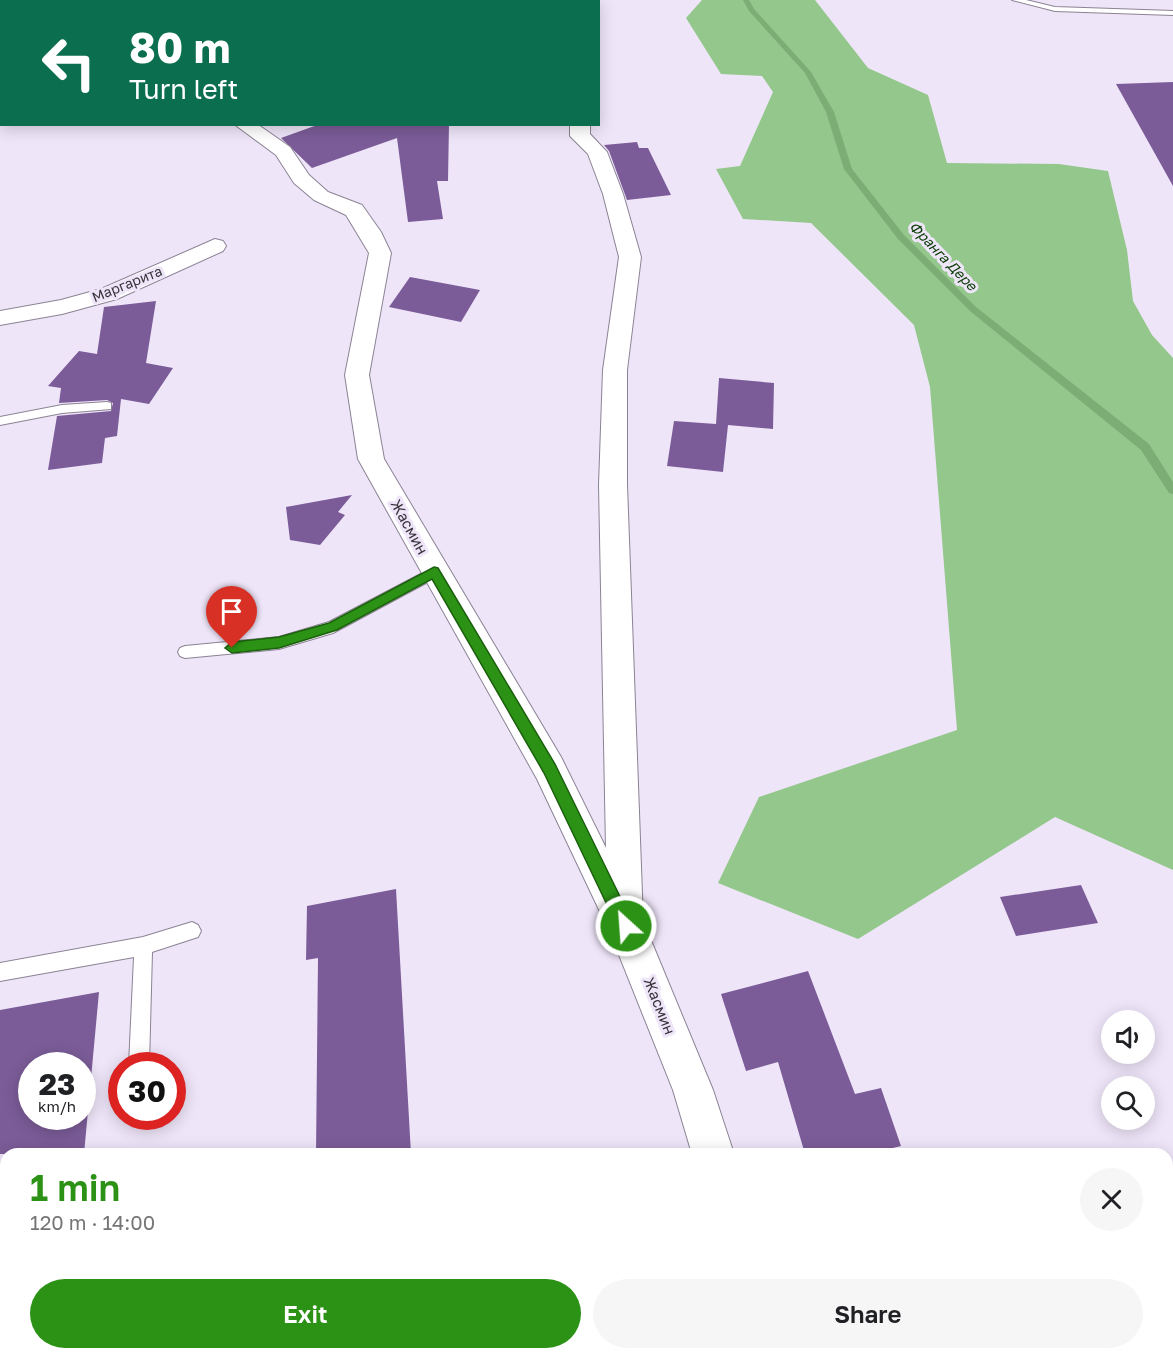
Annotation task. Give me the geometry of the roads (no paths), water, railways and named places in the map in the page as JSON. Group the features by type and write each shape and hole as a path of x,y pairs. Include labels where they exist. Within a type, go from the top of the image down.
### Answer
{"street":[{"name":"Жасмин","path":"246,126 283,151 302,179 321,196 354,210 370,231 380,254 357,375 371,459 434,572 549,768 626,926 693,1090 711,1148"},
{"path":"580,126 580,136 597,152 609,183 630,257 615,370 613,485 626,926"},
{"name":"Маргарита","path":"0,318 62,307 109,294 215,246"}],"lane":[{"path":"1016,0 1055,9 1173,13"},
{"path":"0,421 62,409 107,406"},
{"path":"185,652 279,643 333,627 434,572"},
{"path":"0,972 143,946 192,931"},
{"path":"139,1052 143,946"}],"waterway":[{"name":"Франга Дере","path":"746,0 751,10 808,72 830,112 848,169 901,237 973,309 1145,447 1173,490"}]}
